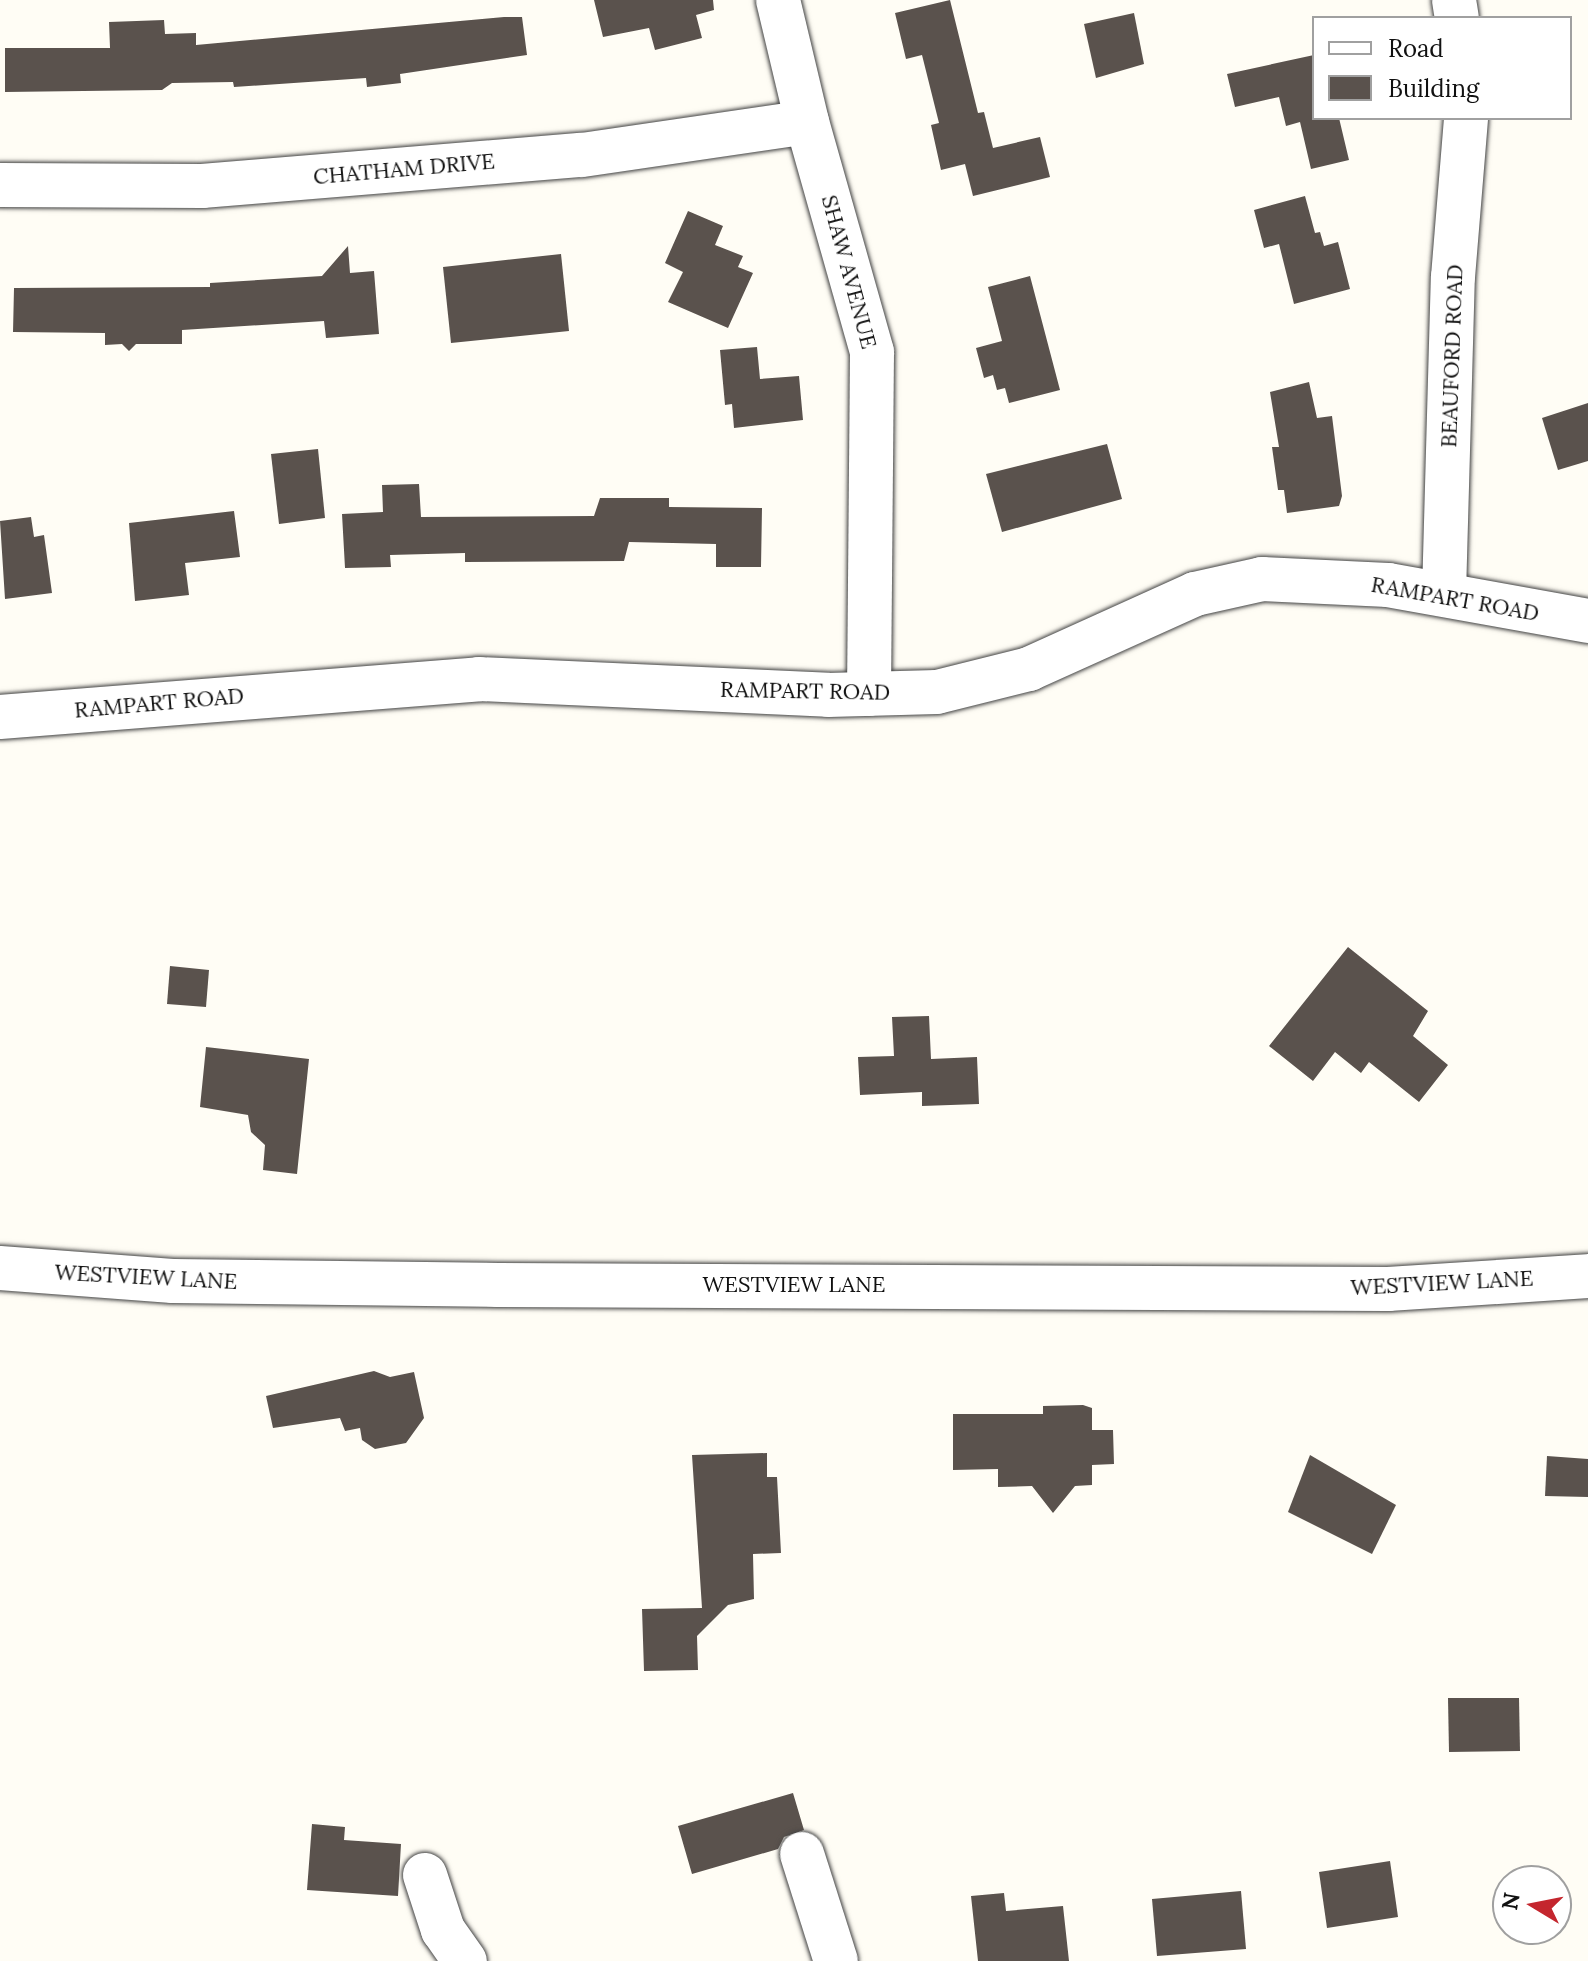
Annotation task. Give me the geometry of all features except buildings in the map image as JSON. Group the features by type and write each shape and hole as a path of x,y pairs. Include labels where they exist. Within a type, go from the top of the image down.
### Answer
{"street":[{"name":"SHAW AVENUE","path":"778,0 807,122 872,352 869,694"},
{"name":"BEAUFORD ROAD","path":"1444,594 1453,277 1466,120"},
{"name":"CHATHAM DRIVE","path":"0,185 218,185 582,155 807,122"},
{"name":"RAMPART ROAD","path":"0,717 479,679 869,694 984,684 1168,605 1232,584 1342,580 1444,594 1588,621"},
{"name":"WESTVIEW LANE","path":"0,1268 173,1281 498,1285 1388,1289 1588,1276"},
{"path":"802,1854 836,1961"},
{"path":"425,1875 443,1930 465,1961"}]}
